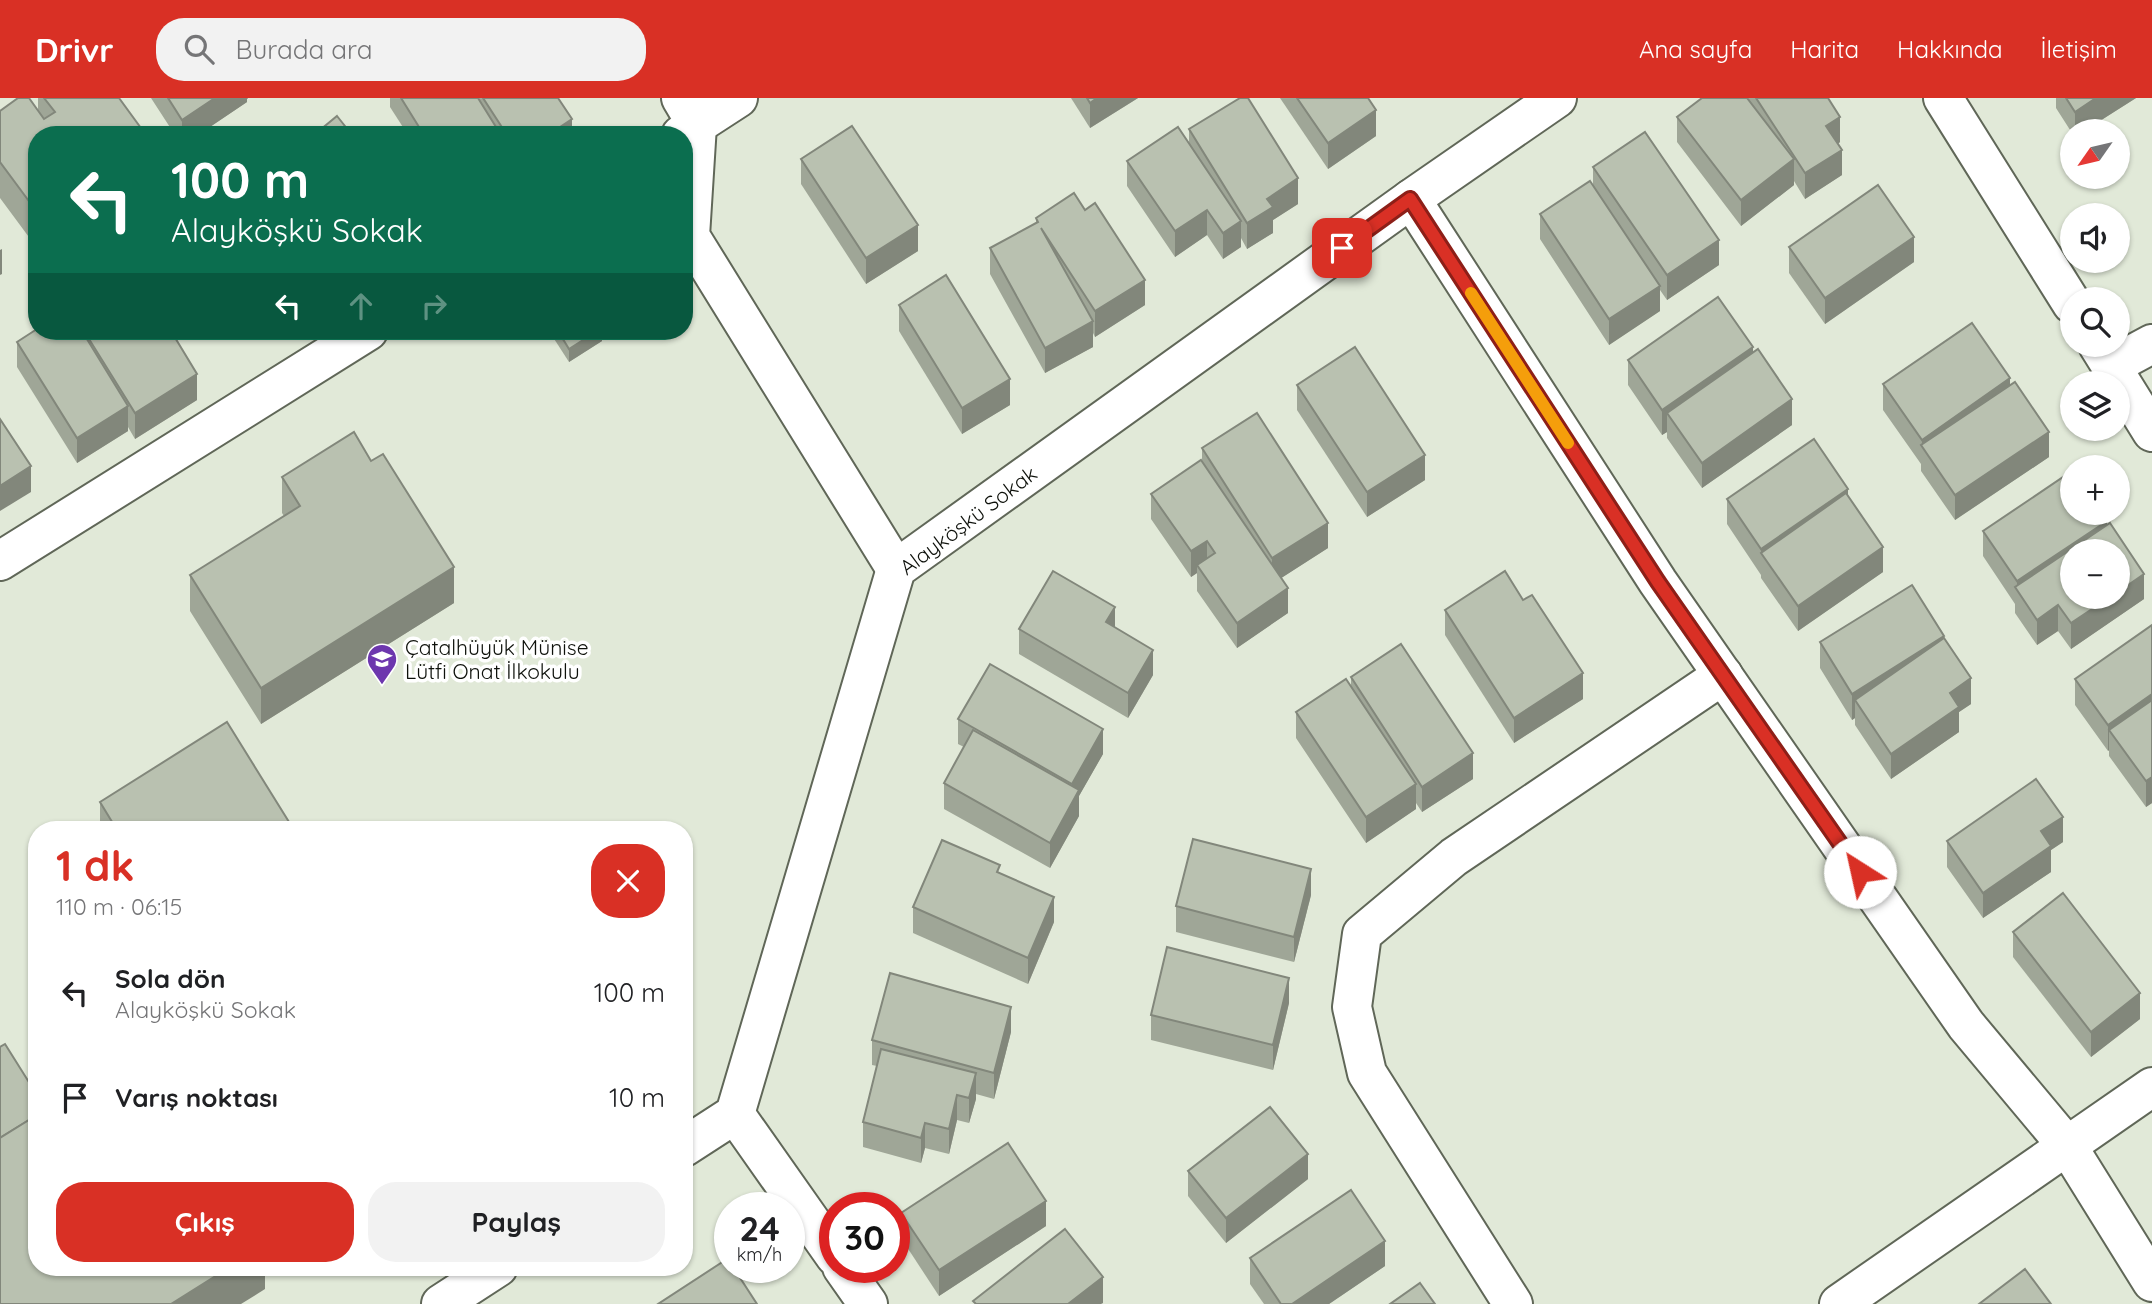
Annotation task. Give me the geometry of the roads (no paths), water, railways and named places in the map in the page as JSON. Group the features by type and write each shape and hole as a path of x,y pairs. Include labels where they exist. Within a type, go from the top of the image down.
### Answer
{"street":[{"path":"686,119 738,98"},
{"name":"Alayköşkü Sokak","path":"735,1114 896,569 1410,199 1557,98"},
{"path":"1943,98 2061,287"},
{"path":"1410,199 1658,582 1966,1025 2068,1147 2152,1282"},
{"path":"693,241 896,569"},
{"path":"0,561 354,340"},
{"path":"2130,349 2152,344"},
{"path":"2105,357 2152,432"},
{"path":"1513,1304 1367,1073 1352,1007 1362,934 1454,856 1723,675"},
{"path":"1839,1304 2152,1087"},
{"path":"693,1141 735,1114 819,1233"},
{"path":"441,1304 484,1276"},
{"path":"853,1283 868,1304"}],"place":[{"name":"Çatalhüyük Münise Lütfi Onat İlkokulu","path":"382,686"}]}
